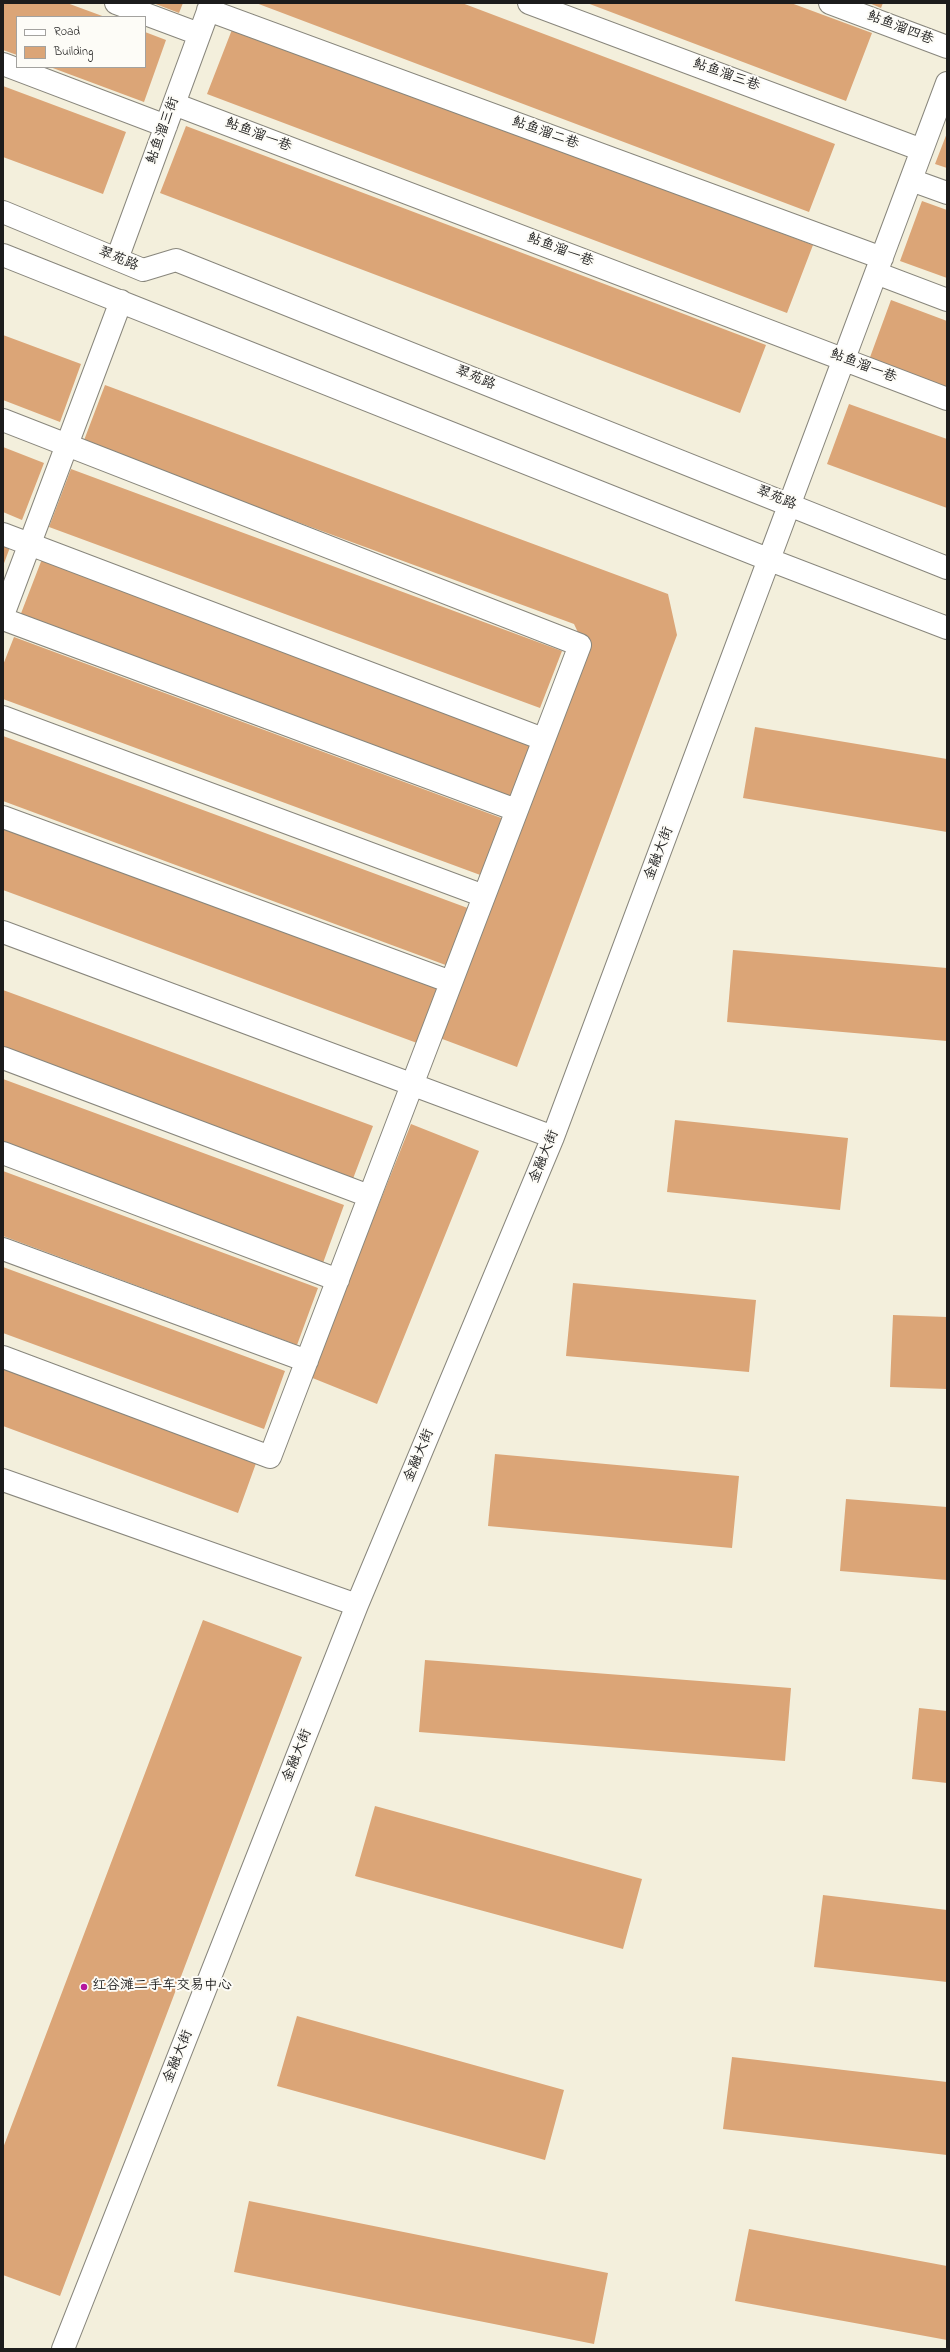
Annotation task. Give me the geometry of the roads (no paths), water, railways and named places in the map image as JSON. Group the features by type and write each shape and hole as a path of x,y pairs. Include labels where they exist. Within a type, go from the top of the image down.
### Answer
{"street":[{"path":"116,3 199,34"},
{"name":"鲇鱼溜三巷","path":"529,3 922,150"},
{"name":"鲇鱼溜四巷","path":"830,3 947,47"},
{"name":"鲇鱼溜三街","path":"117,259 210,6"},
{"name":"鲇鱼溜二巷","path":"210,6 879,266 947,300"},
{"path":"3,64 166,126"},
{"name":"金融大街","path":"64,2349 357,1605 553,1137 947,84"},
{"name":"鲇鱼溜一巷","path":"174,104 947,399"},
{"path":"911,180 947,193"},
{"name":"翠苑路","path":"3,212 143,270 176,260 947,568"},
{"path":"3,256 121,301 770,560 947,628"},
{"path":"3,615 121,301"},
{"path":"3,420 580,645 270,1457 3,1357"},
{"path":"3,534 543,739"},
{"path":"3,619 516,810"},
{"path":"3,717 484,896"},
{"path":"3,817 451,982"},
{"path":"3,932 553,1137"},
{"path":"3,1058 370,1196"},
{"path":"3,1153 338,1280"},
{"path":"3,1248 307,1362"},
{"path":"3,1480 357,1605"}],"place":[{"name":"红谷滩二手车交易中心","path":"84,1987"}]}
